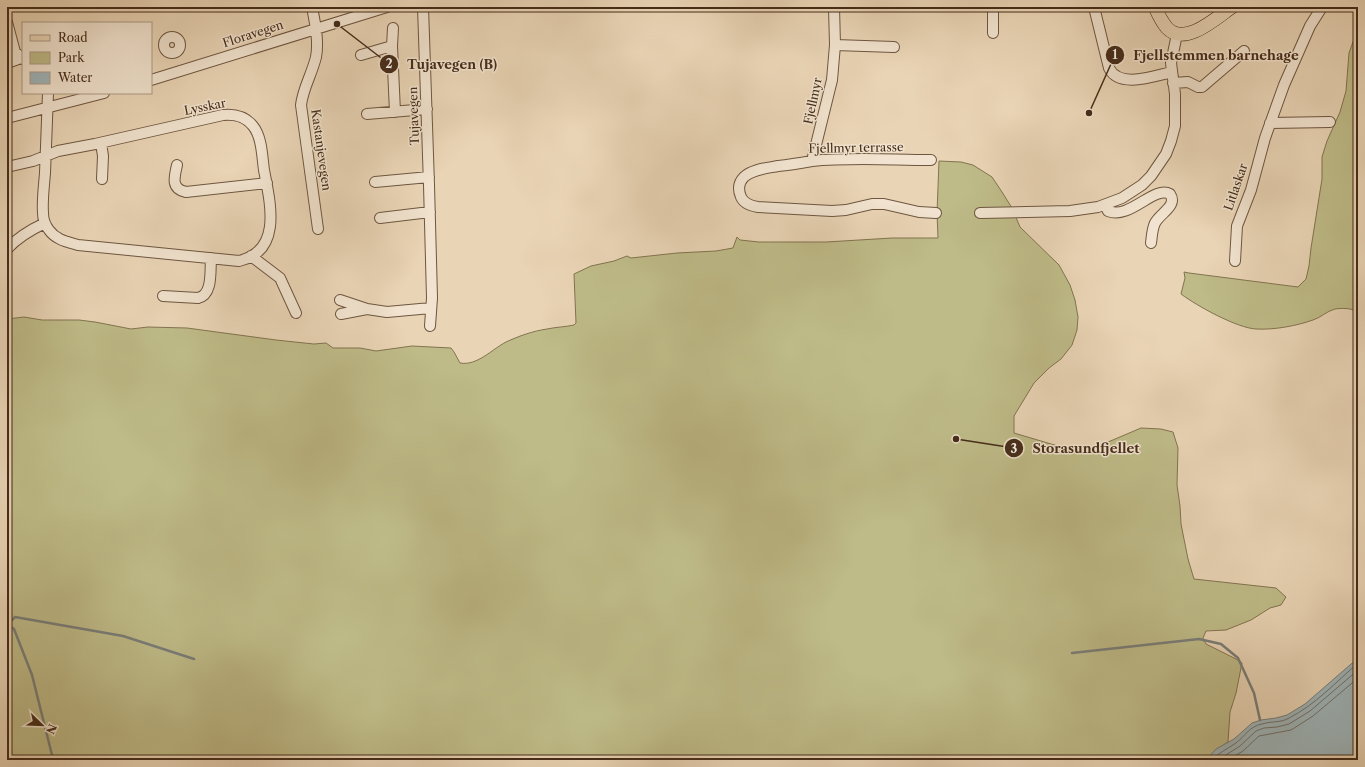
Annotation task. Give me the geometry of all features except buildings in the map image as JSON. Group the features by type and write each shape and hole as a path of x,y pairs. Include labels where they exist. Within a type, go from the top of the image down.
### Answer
{"main road":[{"path":"1154,7 1168,29 1181,35 1193,33 1232,7"}],"street":[{"name":"Kastanjevegen","path":"312,7 316,28 317,50 316,57 304,90 301,105 318,229"},
{"name":"Floravegen","path":"152,80 387,7"},
{"name":"Tujavegen","path":"423,7 430,212 430,326"},
{"name":"Fjellmyr","path":"812,161 832,80 835,44 834,7"},
{"path":"993,7 993,33"},
{"path":"1094,7 1109,68 1115,77 1134,80 1172,72"},
{"name":"Litlaskar","path":"1235,261 1237,226 1251,190 1270,123 1284,85 1310,26 1322,7"},
{"path":"7,22 15,52 22,58"},
{"path":"393,28 392,46 395,112"},
{"path":"980,213 1070,211 1105,204 1122,198 1142,185 1151,176 1166,154 1175,126 1176,100 1173,83 1172,57 1177,34"},
{"path":"835,44 894,47"},
{"path":"361,55 392,46"},
{"path":"1173,83 1188,82 1198,87 1202,87 1244,51"},
{"path":"7,63 22,58"},
{"path":"48,94 43,212 45,224 48,230 61,240 74,244 239,261 251,256 280,278 296,313"},
{"path":"7,118 100,94"},
{"path":"367,114 427,108"},
{"name":"Lysskar","path":"7,167 33,161 58,151 101,143 223,115 232,114 240,116 249,122 257,132 262,153 271,214 271,225 268,236 264,244 251,256"},
{"path":"1270,123 1330,122"},
{"path":"101,143 103,156 102,179"},
{"name":"Fjellmyr terrasse","path":"931,160 812,161 754,172 744,177 740,183 739,191 742,199 748,205 758,207 832,211 846,210 872,204 884,204 919,212 936,214"},
{"path":"176,165 175,183 176,188 180,191 186,192 267,183"},
{"path":"375,182 429,177"},
{"path":"1105,204 1108,211 1120,213 1158,194 1167,192 1170,194 1172,201 1171,205 1159,217 1155,224 1151,243"},
{"path":"380,218 430,212"},
{"path":"7,249 13,242 26,232 45,224"},
{"path":"164,296 203,297 208,291 211,258"},
{"path":"340,300 367,309 392,312 431,308"},
{"path":"342,314 367,309"}],"green space":[{"path":"1358,28 1358,312 1341,308 1335,309 1316,319 1292,326 1270,329 1248,328 1228,321 1181,294 1185,278 1184,272 1298,287 1306,279 1322,179 1322,157 1327,141 1340,112 1346,91 1349,53"},
{"path":"939,161 961,162 973,165 992,177 1012,208 1020,227 1059,265 1070,285 1075,300 1078,317 1077,330 1072,345 1061,359 1049,368 1034,383 1014,416 1014,433 1078,452 1094,448 1141,428 1161,429 1173,432 1178,448 1177,485 1181,524 1188,559 1194,579 1276,588 1286,597 1281,605 1270,608 1251,620 1226,630 1206,631 1203,638 1206,644 1242,663 1236,693 1230,712 1228,742 1216,750 1206,760 7,760 7,319 24,317 42,320 79,320 131,329 148,327 187,328 276,340 314,344 326,343 333,348 360,348 376,351 412,346 451,348 460,363 472,362 484,357 506,342 531,332 574,325 576,323 574,274 591,266 614,261 627,256 631,258 677,253 716,251 733,248 737,237 740,240 759,242 826,242 892,238 938,238 937,213"}],"water":[{"path":"1358,658 1358,760 1206,760 1216,749 1234,739 1252,723 1287,715 1305,704"}],"waterway":[{"path":"8,624 15,617 123,636 194,659"},
{"path":"7,624 14,629 32,675 52,755 51,760"},
{"path":"1072,653 1199,639 1221,644 1238,658 1254,693 1260,720"}],"place":[{"name":"Tujavegen (B)","path":"337,24"},
{"name":"Fjellstemmen barnehage","path":"1089,113"},
{"name":"Storasundfjellet","path":"956,439"}]}
